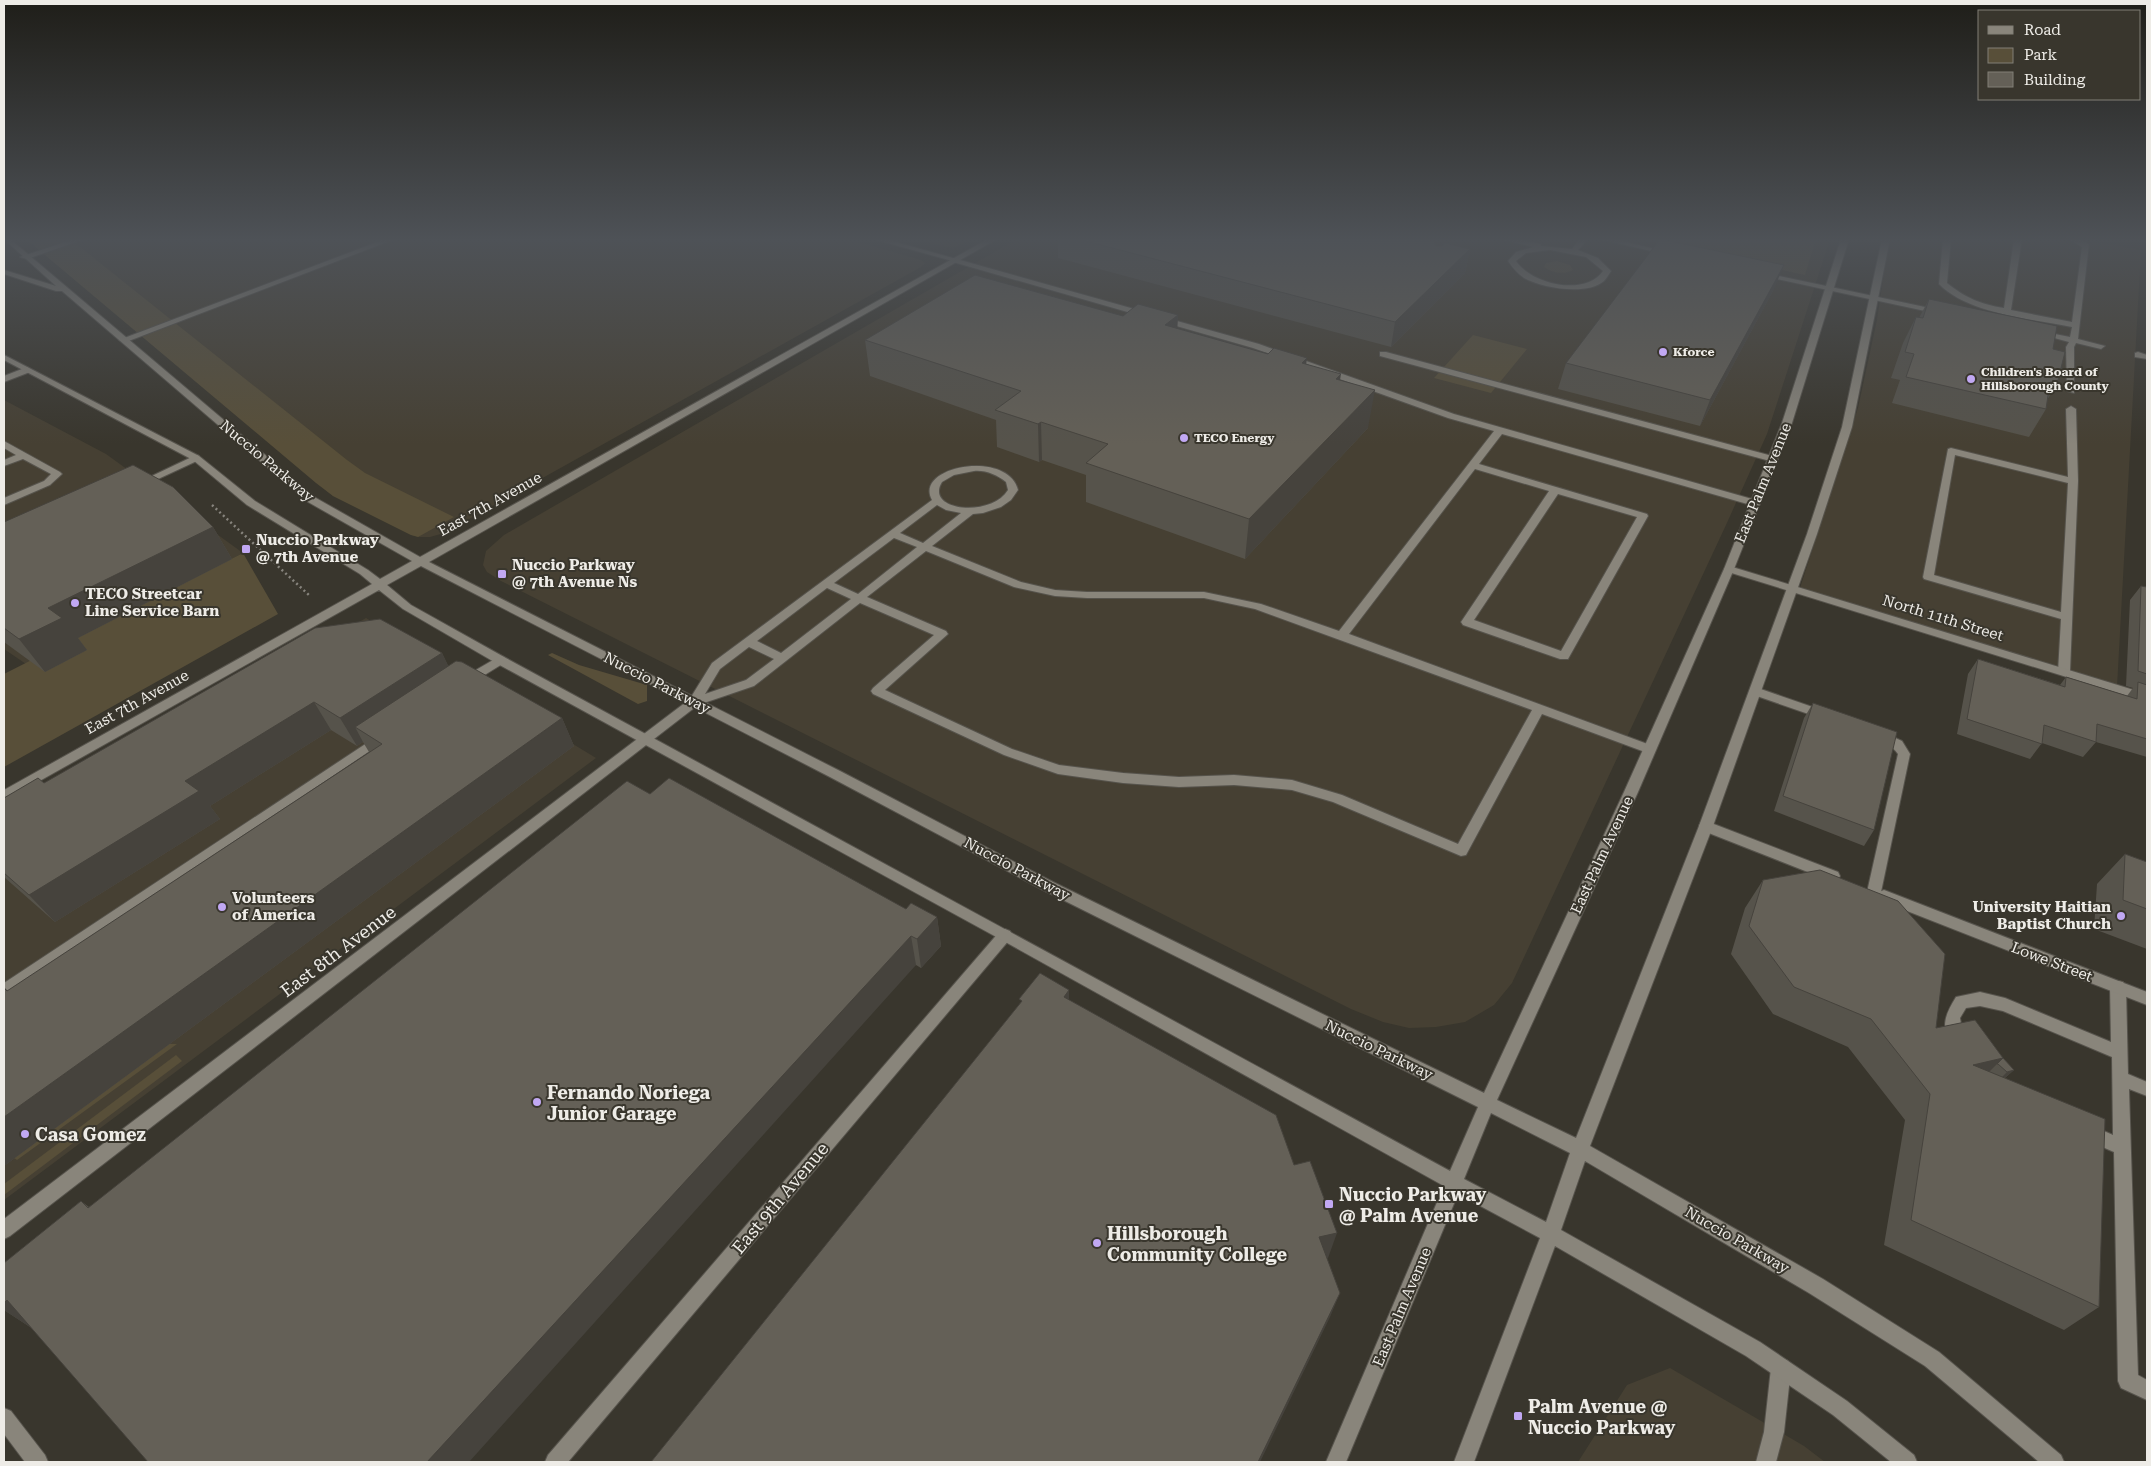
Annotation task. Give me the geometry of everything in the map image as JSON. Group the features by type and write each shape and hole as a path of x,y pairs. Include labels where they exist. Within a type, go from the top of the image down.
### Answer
{"street":[{"name":"Nuccio Parkway","path":"85,307 312,500 421,562 835,774 1057,891 1580,1149 1816,1286 1932,1359 2054,1462"},
{"path":"123,340 209,307"},
{"name":"East 7th Avenue","path":"4,796 872,307"},
{"path":"1121,307 1256,346 1450,416 1755,503"},
{"name":"East Palm Avenue","path":"1336,1462 1487,1104 1729,569 1787,423 1822,307"},
{"path":"1464,1462 1551,1234 1580,1149 1706,826 1793,588 1847,427 1873,307"},
{"path":"1918,307 1952,315"},
{"path":"1986,307 2076,325"},
{"path":"2006,312 2007,307"},
{"path":"2071,391 2070,347 2074,340 2078,307"},
{"path":"2026,330 2101,346"},
{"path":"1383,354 1773,459"},
{"path":"4,357 196,458 252,503 381,584 407,607 500,660 1454,1183 1551,1234 1754,1349 1840,1408 1908,1462"},
{"path":"4,379 27,370"},
{"path":"2064,672 2073,481 2071,410"},
{"path":"1342,635 1500,430"},
{"path":"4,444 57,474 47,482 4,502"},
{"path":"2067,618 1928,577 1951,451 2073,481"},
{"path":"4,463 23,455"},
{"path":"132,488 196,458"},
{"path":"1473,465 1642,516 1564,656 1467,622 1555,490"},
{"path":"980,468 992,470 1010,480 1013,487 1012,494 1007,501 986,510 969,512 949,508 938,500 934,489 937,482 955,472 980,468"},
{"path":"694,702 716,666 938,500"},
{"path":"694,702 750,683 969,512"},
{"path":"893,534 1018,585 1055,593 1204,595 1257,606 1342,635 1649,749"},
{"name":"North 11th Street","path":"1729,569 2147,698"},
{"path":"826,584 942,634 876,691 1008,752 1058,769 1123,778 1179,782 1234,780 1292,785 1337,798 1461,850 1539,708"},
{"path":"749,642 782,658"},
{"path":"452,690 500,660"},
{"path":"1755,691 1838,720"},
{"name":"East 8th Avenue","path":"4,1230 694,702"},
{"path":"4,991 392,730"},
{"path":"1864,730 1898,744 1904,754 1874,892"},
{"name":"Lowe Street","path":"1706,826 2147,999"},
{"name":"East 9th Avenue","path":"555,1462 1004,935"},
{"path":"2118,988 2128,1381 2147,1390"},
{"path":"1967,1054 1955,1039 1952,1018 1962,1002 1980,999 2005,1006 2120,1053"},
{"path":"2120,1078 2147,1089"},
{"path":"2077,1127 2122,1147"},
{"path":"1766,1462 1774,1432 1781,1368"},
{"path":"4,1418 38,1462"}],"shaded area":[{"path":"108,307 849,307 444,533 430,537 411,535 333,496"},
{"name":"TECO Energy","path":"898,307 1808,307 1767,434 1512,983 1494,1005 1465,1022 1436,1027 1409,1028 1383,1022 1351,1009 501,581 487,572 483,565 486,551 504,535"},
{"path":"1879,307 2138,307 2117,687 1800,588 1858,408"},
{"path":"4,400 106,454 243,553 26,664 4,649"},
{"path":"366,618 596,758 4,1200 4,828"},
{"path":"1670,1368 1804,1446 1825,1462 1578,1462 1627,1385"}],"green space":[{"path":"107,307 156,307 365,473 454,517 418,537 333,496"},
{"path":"1473,335 1527,349 1491,393 1434,378"},
{"path":"243,553 278,614 4,767 4,674"},
{"path":"552,653 579,665 647,685 647,701 638,704 548,655"},
{"path":"166,1044 177,1044 17,1160 7,1153"},
{"path":"176,1055 182,1061 4,1195 4,1184"}],"building":[{"name":"TECO Energy","path":"920,307 1092,307 1123,316 1134,307 1150,307 1178,315 1165,325 1268,354 1274,348 1307,358 1302,363 1341,374 1336,379 1375,390 1249,519 1086,463 1108,444 1041,422 1038,424 995,410 1021,391 865,340"},
{"path":"1339,307 1410,307 1395,322"},
{"path":"1608,307 1761,307 1710,400 1566,363"},
{"path":"1926,307 1969,307 2057,326 2053,349 2065,352 2057,384 2050,382 2046,409 1906,377 1914,354 1905,352 1916,317 1923,318"},
{"path":"133,465 173,487 213,527 48,608 62,618 19,639 4,628 4,522"},
{"path":"2141,586 2147,587 2147,674 2138,671"},
{"path":"380,619 442,653 340,718 314,702 185,781 199,791 29,895 4,873 4,798 38,778 44,783 315,628"},
{"path":"1978,659 2065,687 2066,677 2137,699 2138,682 2147,685 2147,739 2097,724 2096,742 2044,725 2042,744 1967,719"},
{"path":"456,661 462,662 562,718 4,1117 4,988 7,991 382,744 355,727"},
{"path":"1813,703 1897,732 1874,830 1783,796"},
{"name":"Fernando Noriega Junior Garage","path":"669,778 906,909 911,903 937,917 917,939 911,936 427,1462 148,1462 7,1300 4,1303 4,1263 81,1201 88,1208 627,781 650,794"},
{"path":"2125,854 2147,862 2147,909 2123,900"},
{"path":"1820,870 1898,901 1945,954 1936,1028 1975,1020 2003,1058 1973,1065 2105,1119 2099,1307 1911,1220 1930,1094 1871,1019 1794,987 1749,926 1763,880"},
{"name":"Hillsborough Community College","path":"1040,973 1069,990 1064,997 1276,1115 1294,1165 1310,1161 1337,1233 1319,1237 1340,1293 1258,1462 651,1462 1022,1001 1019,999"},
{"path":"2003,1058 2014,1070 2007,1072 1997,1064"}],"place":[{"name":"Kforce","path":"1663,352"},
{"name":"Children's Board of Hillsborough County","path":"1971,379"},
{"name":"TECO Energy","path":"1184,438"},
{"name":"Nuccio Parkway @ 7th Avenue","path":"246,549"},
{"name":"Nuccio Parkway @ 7th Avenue Ns","path":"502,574"},
{"name":"TECO Streetcar Line Service Barn","path":"75,603"},
{"name":"Volunteers of America","path":"222,907"},
{"name":"University Haitian Baptist Church","path":"2121,916"},
{"name":"Fernando Noriega Junior Garage","path":"537,1102"},
{"name":"Casa Gomez","path":"25,1134"},
{"name":"Nuccio Parkway @ Palm Avenue","path":"1329,1204"},
{"name":"Hillsborough Community College","path":"1097,1243"},
{"name":"Palm Avenue @ Nuccio Parkway","path":"1518,1416"}]}
